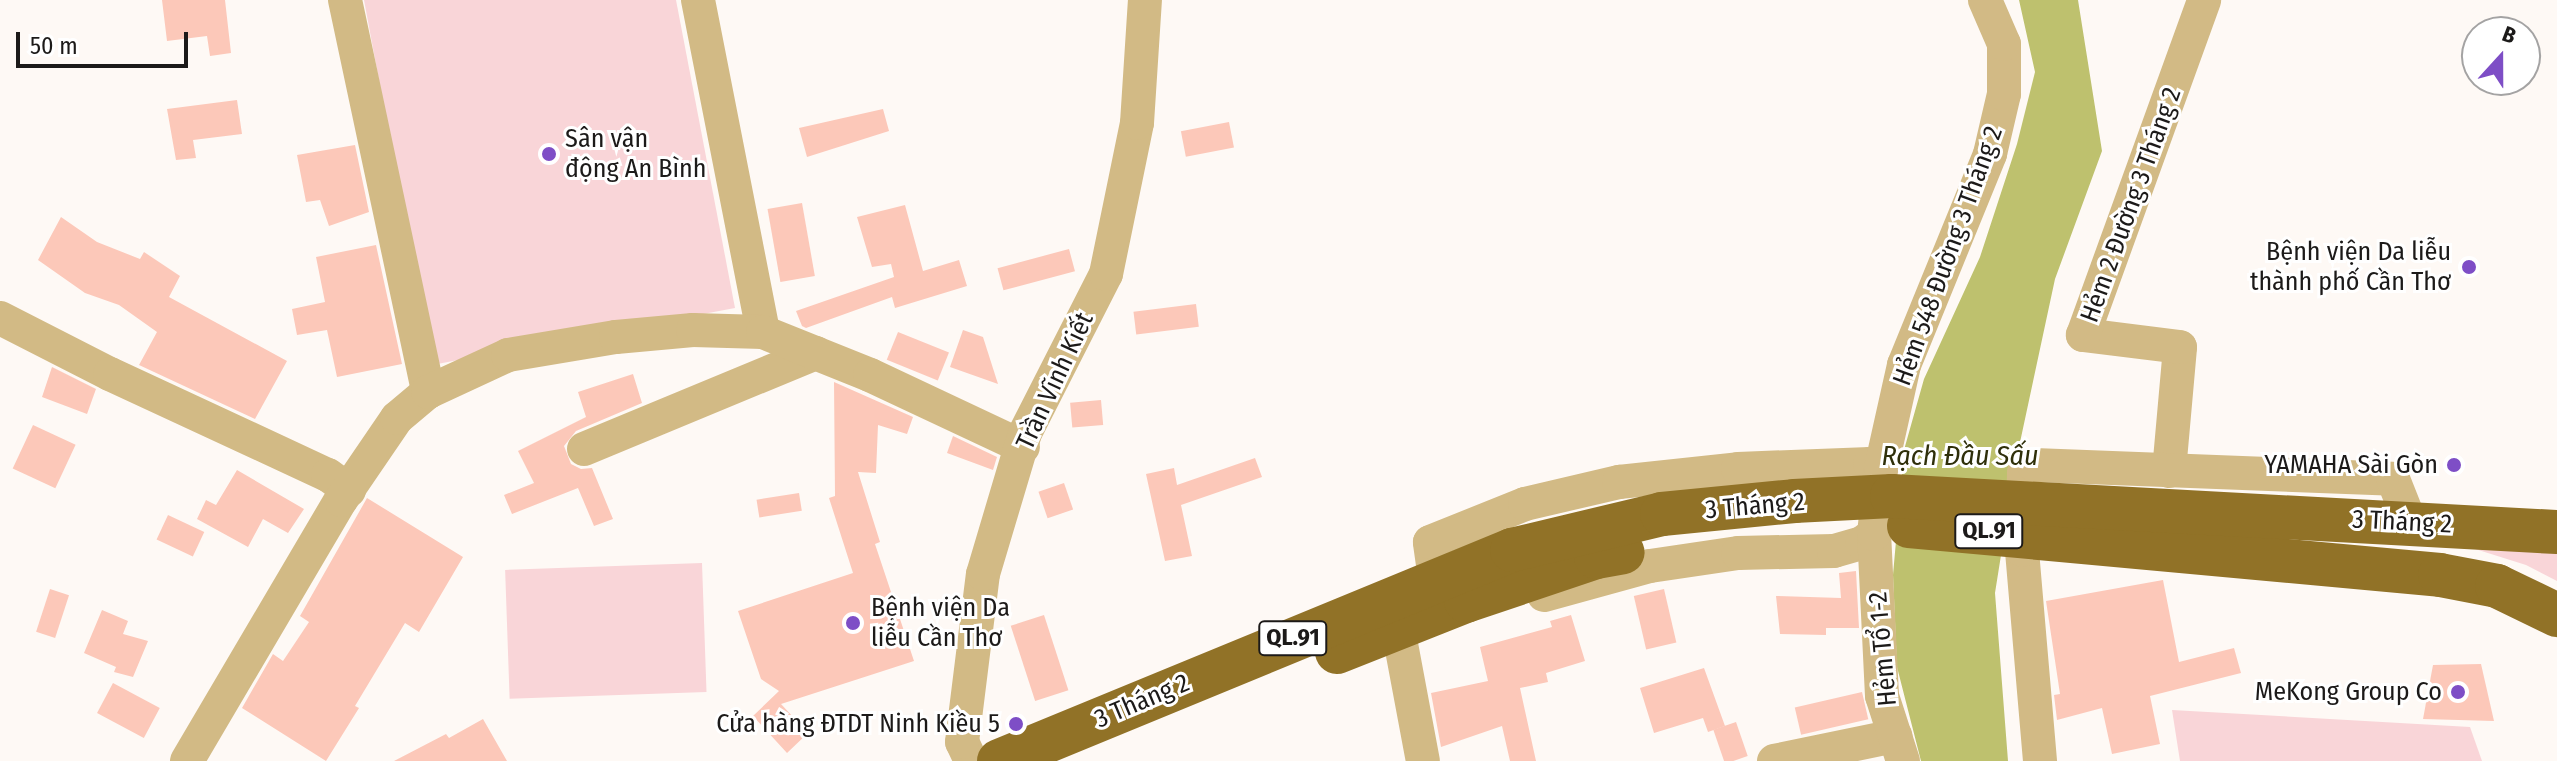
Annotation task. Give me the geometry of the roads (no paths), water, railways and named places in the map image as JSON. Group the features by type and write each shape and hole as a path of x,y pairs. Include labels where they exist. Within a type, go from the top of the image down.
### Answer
{"highway":[{"name":"3 Tháng 2","path":"999,761 1450,590 1594,543 1662,514 1794,501 1892,496 2364,519 2557,532"},
{"name":"3 Tháng 2","path":"1594,543 1746,528 1887,525 2440,575 2497,586 2557,615"},
{"name":"3 Tháng 2","path":"1079,761 1147,729 1398,628 1450,590"}],"street":[{"path":"345,0 428,392"},
{"path":"698,0 763,332"},
{"name":"Trần Vĩnh Kiết","path":"971,761 962,742 983,574 1025,433 1106,274 1137,123 1145,0"},
{"name":"Hẻm 548 Đường 3 Tháng 2","path":"1874,534 1881,468 1904,365 1990,154 2004,94 2004,44 1985,0"},
{"name":"Hẻm 2 Đường 3 Tháng 2","path":"2169,471 2180,347 2083,335 2204,0"},
{"path":"0,318 110,374 328,475 349,490"},
{"path":"187,761 349,490 397,418 428,392 508,355 616,337 693,330 763,332 1023,447"},
{"path":"584,449 816,353"},
{"path":"1874,534 1862,543 1834,551 1738,553 1650,566 1486,611 1476,611 1450,590 1430,542 1525,504 1619,482 1738,469 1870,464 1881,468"},
{"path":"2040,761 2022,550 2024,473 2034,465 2393,479 2410,522"},
{"name":"Hẻm Tổ 1-2","path":"1874,534 1882,696 1899,748"},
{"path":"2022,550 2146,559 2341,587 2412,592 2432,586 2440,575"},
{"path":"1398,628 1423,761"},
{"path":"1774,761 1899,748"}],"water":[{"name":"Rạch Đầu Sấu","path":"2019,0 2078,0 2102,151 2055,279 2016,461 1995,593 2008,761 1921,761 1897,667 1893,575 1904,450 1924,379 1980,257 2017,144 2035,72"}],"place":[{"name":"Sân vận động An Bình","path":"549,154"},
{"name":"Bệnh viện Da liễu thành phố Cần Thơ","path":"2469,267"},
{"name":"YAMAHA Sài Gòn","path":"2454,465"},
{"name":"Bệnh viện Da liễu Cần Thơ","path":"853,623"},
{"name":"MeKong Group Co","path":"2458,692"},
{"name":"Cửa hàng ĐTDT Ninh Kiều 5","path":"1016,724"}]}
